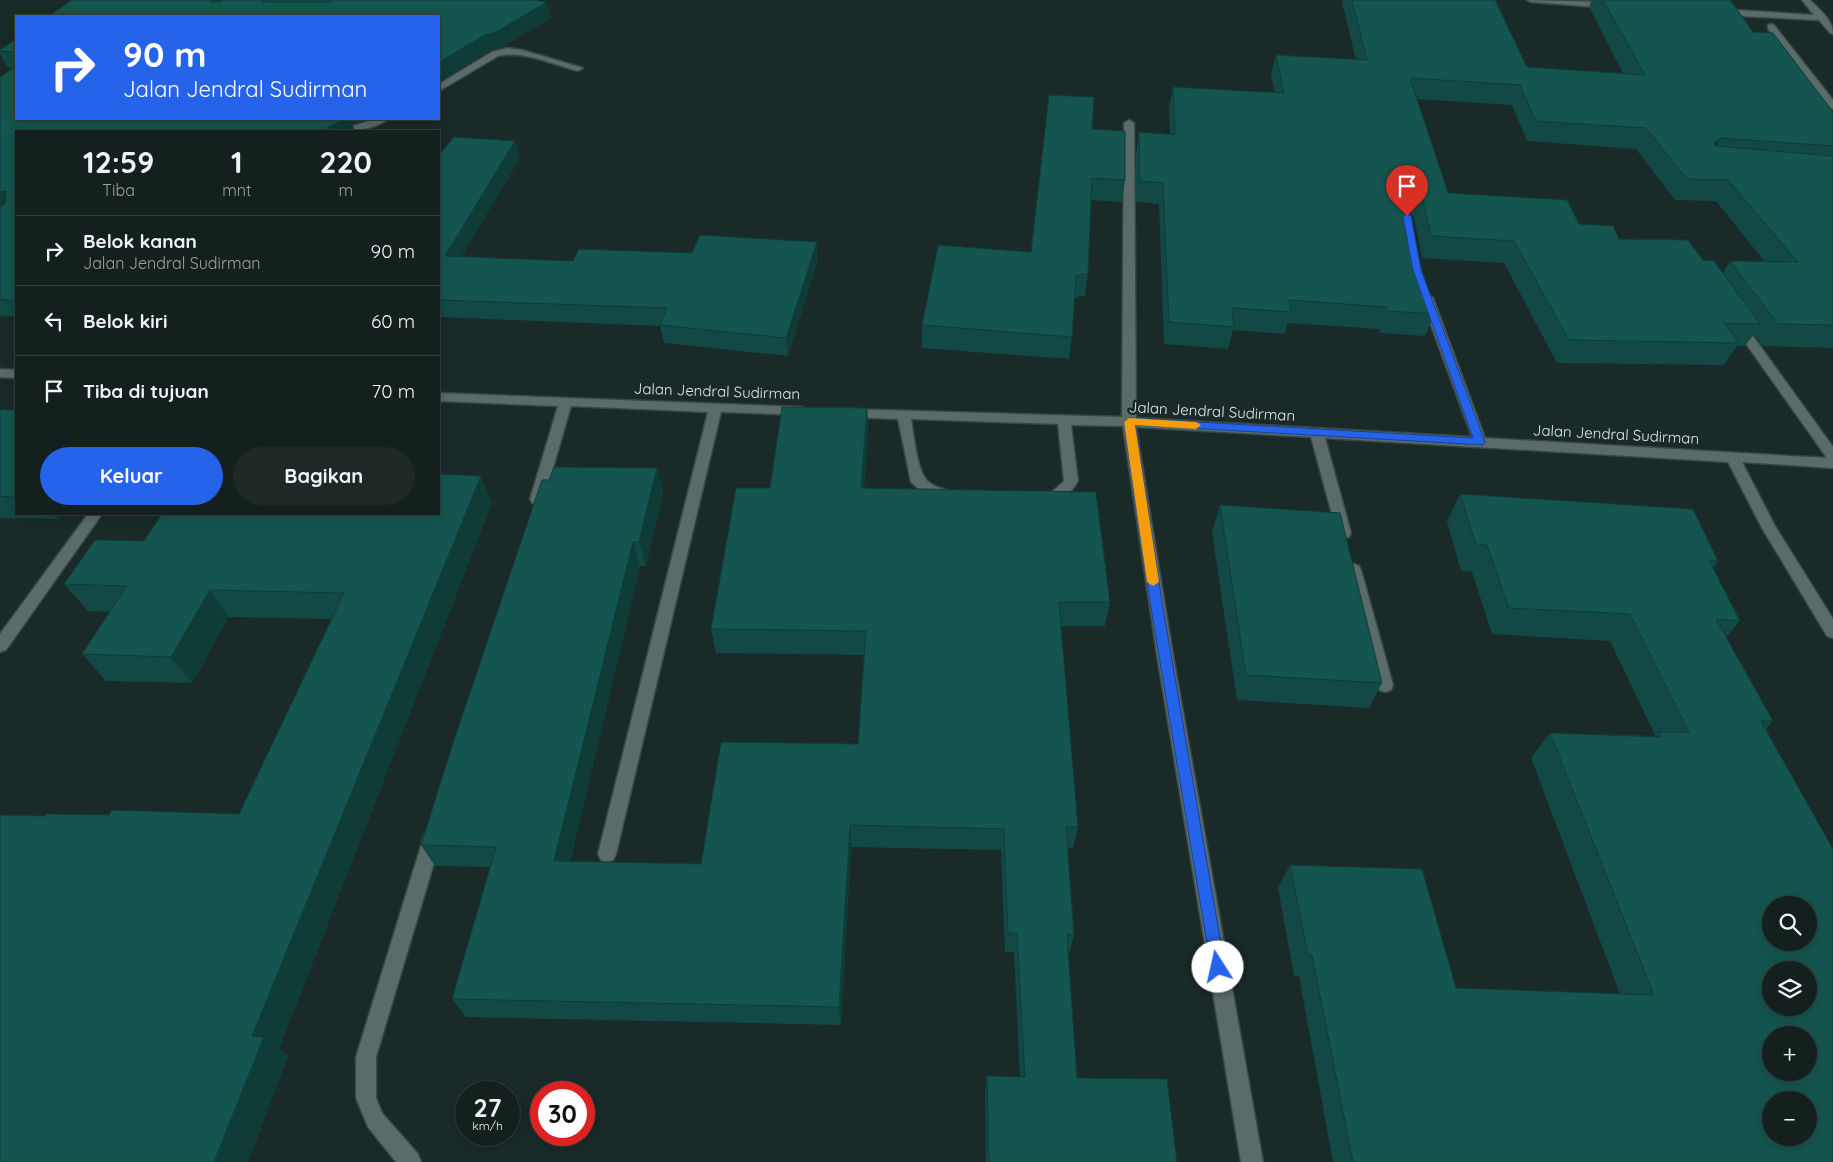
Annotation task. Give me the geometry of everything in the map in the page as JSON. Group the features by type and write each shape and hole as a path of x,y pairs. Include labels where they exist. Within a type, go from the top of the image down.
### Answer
{"street":[{"path":"1531,0 1619,6"},
{"path":"1806,0 1833,31"},
{"path":"1706,11 1822,18"},
{"path":"1771,27 1833,106"},
{"path":"440,87 495,54 507,51 519,52 578,68"},
{"path":"325,127 354,130 381,120"},
{"path":"1129,123 1129,422 1164,655 1252,1162"},
{"path":"1424,288 1480,442"},
{"path":"1729,311 1833,457"},
{"path":"0,373 15,374"},
{"name":"Jalan Jendral Sudirman","path":"440,397 814,411"},
{"path":"532,516 566,402"},
{"path":"606,854 715,408"},
{"name":"Jalan Jendral Sudirman","path":"834,412 1129,422 1833,463"},
{"path":"904,415 916,479 934,492 947,496 956,496"},
{"path":"1033,497 1053,498 1067,489 1071,481 1064,421"},
{"path":"1317,433 1385,685"},
{"path":"1732,458 1769,528 1833,632"},
{"path":"0,646 94,515"},
{"path":"1816,602 1833,603"},
{"path":"410,1162 375,1120 366,1098 366,1057 438,820"}],"building":[{"path":"72,0 331,2 333,0 534,0 547,2 440,61 440,15 50,15"},
{"path":"1352,0 1495,0 1527,67 1645,75 1603,0 1730,0 1753,32 1773,33 1833,112 1833,146 1721,138 1714,142 1715,146 1833,156 1833,325 1778,324 1730,261 1798,262 1728,180 1687,179 1646,128 1536,121 1520,85 1410,78 1448,193 1567,200 1579,224 1613,226 1619,239 1688,240 1703,260 1714,261 1760,324 1724,323 1739,343 1569,340 1514,241 1431,236 1422,195 1416,191 1408,196 1415,236 1412,235 1435,314 1388,311 1387,307 1289,300 1291,312 1232,308 1234,327 1169,322 1163,183 1140,181 1139,132 1175,135 1173,87 1284,93 1276,55 1367,60"},
{"path":"15,40 15,52 0,50"},
{"path":"15,67 15,120 342,120 327,128 340,130 15,130 15,301 0,299 0,208 6,203 6,191 0,192 0,77"},
{"path":"1049,95 1094,97 1092,129 1125,131 1125,180 1092,178 1088,274 1076,275 1072,337 922,325 938,245 1031,252"},
{"path":"454,137 515,141 445,256 573,261 579,249 692,253 700,235 817,242 786,338 660,325 667,308 440,300 440,154"},
{"path":"782,407 867,408 861,488 1096,492 1110,602 1059,602 1078,827 1066,827 1074,935 1067,934 1077,1078 1167,1079 1177,1162 989,1162 987,1076 1025,1077 1017,933 1008,933 1004,829 850,825 839,1007 452,999 496,847 421,845 454,740 542,480 549,480 554,467 657,468 639,542 633,542 554,861 701,864 721,742 858,744 866,631 711,629 736,488 770,488"},
{"path":"0,410 15,410 15,497 0,496"},
{"path":"440,474 481,476 252,1036 264,1037 214,1162 0,1162 0,815 109,815 112,810 239,814 344,593 210,590 171,657 82,654 127,586 64,584 95,540 144,541 161,515 440,515"},
{"path":"1460,494 1693,509 1718,561 1709,560 1740,621 1716,619 1773,721 1761,721 1833,849 1833,1162 1353,1162 1312,955 1308,955 1290,865 1422,869 1456,988 1654,995 1550,733 1661,737 1658,732 1689,732 1630,614 1509,608 1487,545 1476,544"},
{"path":"1220,505 1340,513 1382,683 1246,675"}],"slow traffic":[{"path":"1153,582 1129,422 1196,425"}],"route":[{"path":"1218,967 1157,608 1129,422 1480,442 1417,270 1407,216"}]}
